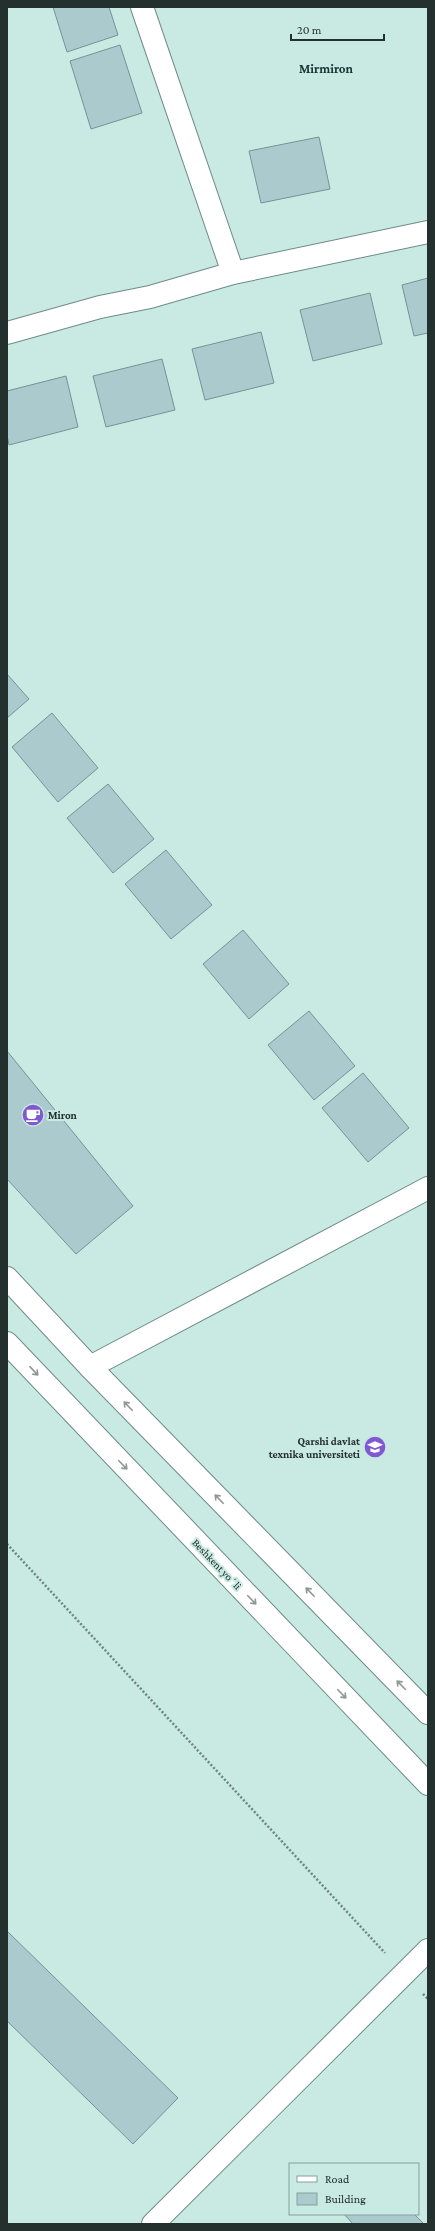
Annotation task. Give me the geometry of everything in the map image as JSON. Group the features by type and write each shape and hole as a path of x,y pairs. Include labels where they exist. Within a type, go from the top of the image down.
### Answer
{"street":[{"path":"142,7 233,273"},
{"path":"7,333 100,307 150,297 233,273 428,232"},
{"path":"90,1367 428,1188"},
{"path":"7,1278 90,1367 428,1713"},
{"name":"Beshkent yoʻli","path":"7,1343 428,1784"},
{"path":"153,2224 428,1950"}],"path":[{"path":"7,1544 428,1999"}],"building":[{"path":"53,7 109,7 118,35 67,52"},
{"path":"120,45 142,113 91,129 70,61"},
{"path":"319,137 330,189 261,203 249,151"},
{"path":"428,278 428,333 414,336 402,285"},
{"path":"370,293 382,344 313,361 300,310"},
{"path":"261,332 274,383 205,400 192,349"},
{"path":"162,359 175,410 106,427 93,376"},
{"path":"66,376 78,427 9,445 7,435 7,391"},
{"path":"7,674 29,699 7,718"},
{"path":"52,713 98,768 58,802 12,747"},
{"path":"108,784 154,839 113,873 67,818"},
{"path":"166,850 212,905 171,939 125,884"},
{"path":"243,930 289,984 249,1019 203,964"},
{"path":"309,1011 355,1066 314,1100 268,1045"},
{"name":"Miron","path":"7,1051 133,1206 76,1254 7,1179"},
{"path":"363,1073 409,1128 368,1162 322,1108"},
{"path":"7,1931 178,2098 133,2144 7,2021"},
{"path":"345,2215 415,2215 424,2224 353,2224"}],"place":[{"name":"Miron","path":"33,1115"},
{"name":"Qarshi davlat texnika universiteti","path":"375,1447"}],"district":[{"name":"Mirmiron","path":"326,68"}]}
